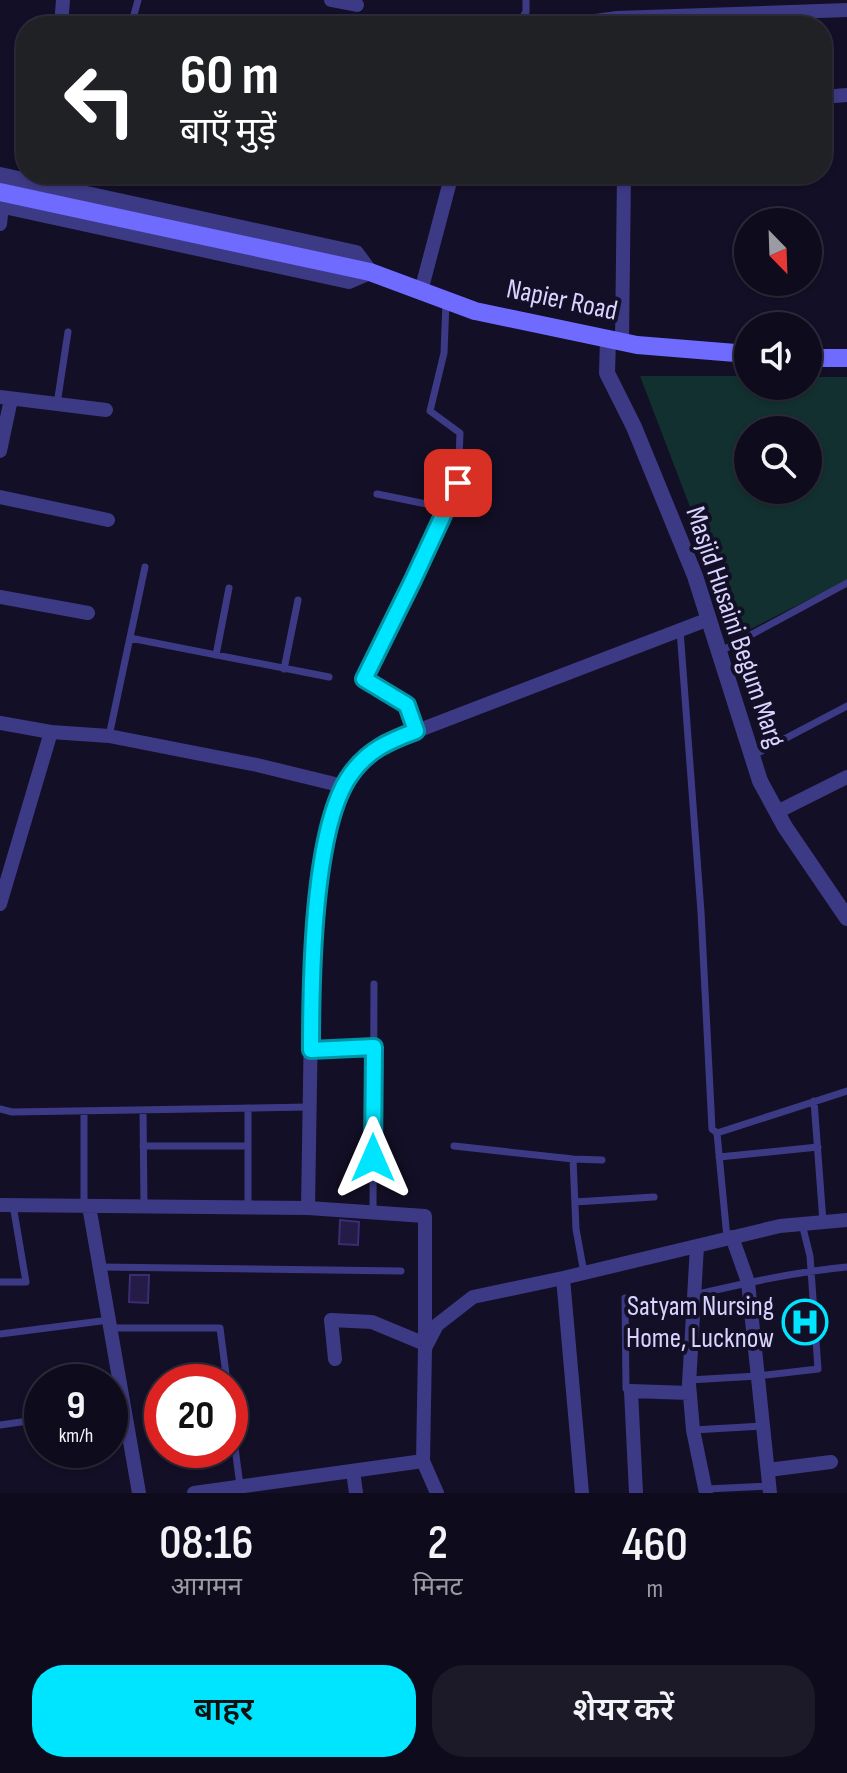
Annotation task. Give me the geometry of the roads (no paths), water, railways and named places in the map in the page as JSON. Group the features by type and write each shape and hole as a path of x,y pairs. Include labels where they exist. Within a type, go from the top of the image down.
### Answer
{"main road":[{"name":"Napier Road","path":"1,201 344,266 370,272 475,311 615,340 734,353"},
{"path":"822,358 847,358"}],"street":[{"path":"333,0 357,5"},
{"path":"674,16 847,10"},
{"path":"0,224 1,201 349,281 370,272 356,253 41,184"},
{"path":"421,291 449,184"},
{"path":"615,340 623,184"},
{"name":"Masjid Husaini Begum Marg","path":"615,340 607,373 634,427 690,563 760,781 847,918"},
{"path":"0,451 5,398 106,410"},
{"path":"0,497 108,520"},
{"path":"0,597 88,613"},
{"path":"308,1208 312,960 324,859 343,786 353,771 378,746 709,619"},
{"path":"0,723 51,732 109,736 257,765 343,786"},
{"path":"0,904 51,732"},
{"path":"777,812 847,777"},
{"path":"311,1050 374,1047"},
{"path":"6,1205 308,1208 425,1216 423,1461 437,1493"},
{"path":"86,1206 110,1324 113,1364"},
{"path":"425,1346 437,1325 473,1297 780,1226 847,1220"},
{"path":"730,1238 748,1282 769,1490"},
{"path":"697,1246 689,1386 693,1430 706,1491"},
{"path":"563,1278 582,1493"},
{"path":"335,1359 331,1320 372,1322 425,1346"},
{"path":"636,1493 631,1391 689,1386"},
{"path":"128,1450 139,1493"},
{"path":"194,1493 423,1461"},
{"path":"768,1470 831,1462"},
{"path":"353,1471 356,1493"}],"lane":[{"path":"416,731 407,705 364,679 458,483 460,433 430,411 444,353 446,300"},
{"path":"57,404 68,332"},
{"path":"377,494 446,508"},
{"path":"109,736 145,567"},
{"path":"719,652 847,583"},
{"path":"216,655 229,588"},
{"path":"284,669 298,600"},
{"path":"680,630 702,928 712,1129 717,1133 730,1238"},
{"path":"130,638 329,677"},
{"path":"752,756 847,706"},
{"path":"373,1214 374,984"},
{"path":"717,1133 847,1091"},
{"path":"814,1101 823,1222"},
{"path":"0,1109 12,1112 310,1107"},
{"path":"248,1108 248,1207"},
{"path":"143,1110 144,1206"},
{"path":"84,1111 86,1206"},
{"path":"143,1146 248,1146"},
{"path":"454,1146 602,1160"},
{"path":"719,1157 818,1147"},
{"path":"573,1159 576,1229 584,1273"},
{"path":"575,1202 654,1197"},
{"path":"0,1282 26,1282 6,1205"},
{"path":"689,1386 818,1369 811,1270 802,1224"},
{"path":"100,1267 401,1271"},
{"path":"694,1295 811,1270 847,1267"},
{"path":"625,1298 626,1389 631,1391"},
{"path":"0,1334 110,1324 220,1328 225,1364"},
{"path":"0,1425 24,1422"},
{"path":"693,1430 763,1426"},
{"path":"238,1468 240,1487"},
{"path":"706,1491 769,1490"}],"place":[{"name":"Satyam Nursing Home, Lucknow","path":"805,1322"}]}
